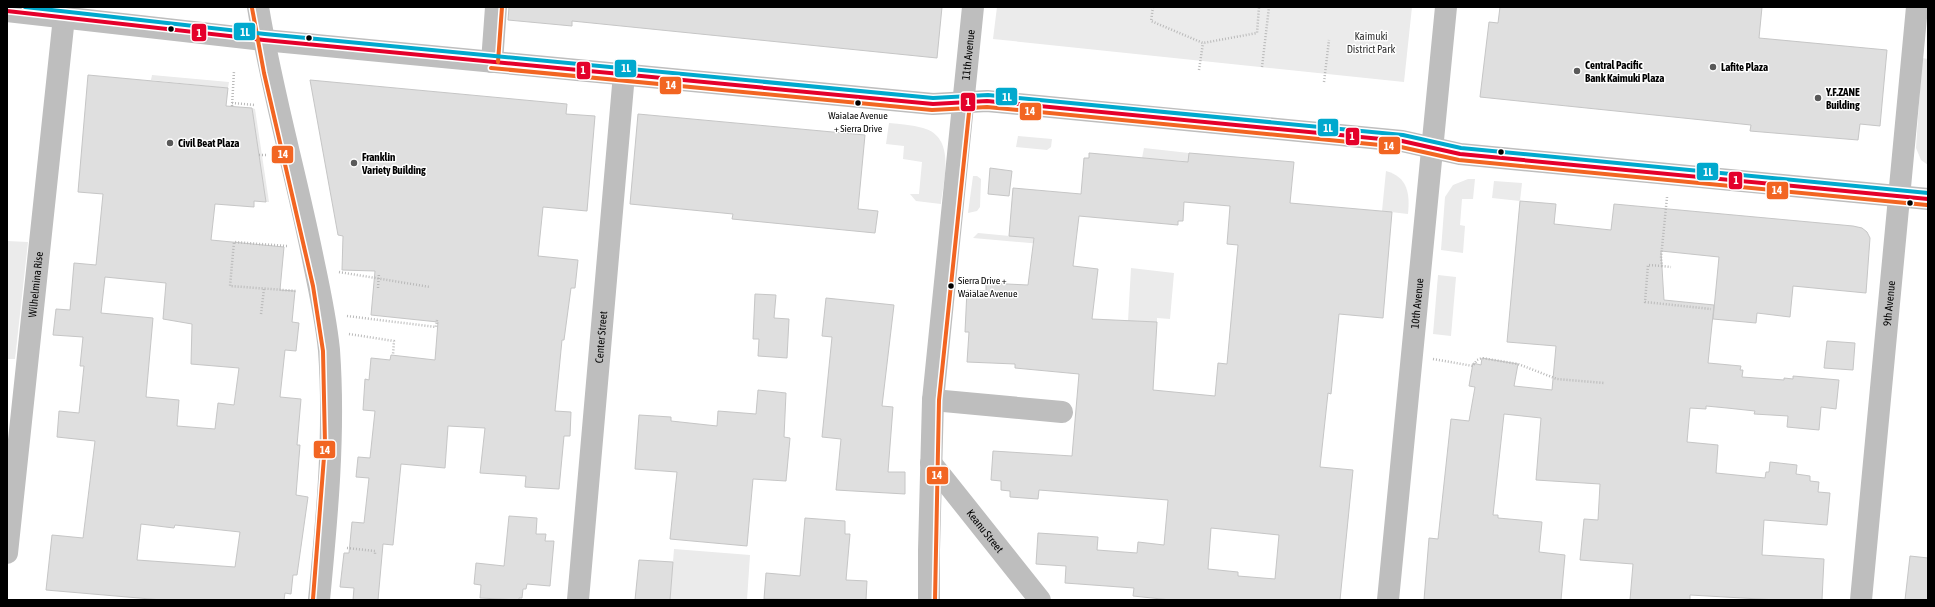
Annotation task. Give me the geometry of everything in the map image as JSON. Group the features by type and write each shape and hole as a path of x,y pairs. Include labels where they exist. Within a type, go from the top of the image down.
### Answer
{"street":[{"path":"258,7 264,40 303,208 329,349 331,404 330,442 319,600"},
{"path":"492,62 496,7"},
{"name":"11th Avenue","path":"929,600 933,400 973,7"},
{"name":"10th Avenue","path":"1388,600 1446,7"},
{"name":"9th Avenue","path":"1861,600 1917,7"},
{"path":"7,11 264,40 933,104 987,101 1402,141 1460,154 1928,199"},
{"name":"Wilhelmina Rise","path":"7,552 64,17"},
{"name":"Center Street","path":"578,600 624,74"},
{"path":"933,400 1062,412"},
{"name":"Keanu Street","path":"931,463 1040,600"}],"path":[{"path":"1153,7 1151,21 1203,43 1257,33 1259,7"},
{"path":"1262,67 1269,7"},
{"path":"1324,82 1329,40"},
{"path":"1199,70 1203,43"},
{"path":"232,106 234,71"},
{"path":"232,102 263,105"},
{"path":"1662,266 1667,197"},
{"path":"284,247 234,242 230,286 295,292"},
{"path":"1671,266 1648,265 1645,302 1711,309"},
{"path":"338,272 430,287"},
{"path":"378,288 379,273"},
{"path":"261,314 264,289"},
{"path":"343,315 436,327 436,320"},
{"path":"345,333 394,341 392,356"},
{"path":"1431,359 1473,366 1477,360 1482,358 1518,364 1557,379 1604,383"},
{"path":"346,548 375,551 375,555"}],"green space":[{"name":"Kaimuki District Park","path":"997,7 1412,7 1404,82 993,39"},
{"path":"1922,58 1928,59 1928,165 1921,160 1916,148"},
{"path":"152,75 229,82 228,88 151,80"},
{"path":"252,108 255,109 269,202 266,202"},
{"path":"889,123 923,128 933,133 940,140 944,149 946,160 941,204 916,201 910,194 919,194 922,162 903,159 904,146 886,144"},
{"path":"1018,136 1052,139 1051,147 1047,150 1016,147"},
{"path":"1144,148 1189,153 1188,167 1184,161 1142,158"},
{"path":"1386,171 1399,177 1406,187 1408,193 1408,214 1382,211"},
{"path":"973,176 977,176 981,179 980,207 977,211 968,213"},
{"path":"1468,179 1475,179 1473,199 1462,199 1460,225 1465,226 1463,253 1441,250 1445,197 1453,185"},
{"path":"1494,181 1522,183 1520,201 1492,198"},
{"path":"978,233 1076,242 1075,247 973,238"},
{"path":"7,241 28,242 15,359 7,359"},
{"path":"1131,268 1174,273 1170,319 1157,318 1157,322 1128,321"},
{"path":"1438,275 1456,277 1451,336 1433,334"},
{"path":"674,549 750,555 747,600 670,600"}],"building":[{"path":"509,7 942,7 937,58 572,21 572,26 508,20"},
{"path":"1500,7 1762,7 1759,38 1887,50 1880,126 1860,124 1858,140 1750,131 1751,125 1480,97 1489,22 1498,23"},
{"path":"88,75 228,88 226,106 252,108 266,202 254,201 254,207 215,204 211,240 284,247 280,290 295,291 292,322 299,323 296,351 285,350 280,397 301,399 297,445 300,445 296,495 308,497 297,575 293,575 291,594 285,593 284,600 162,600 46,590 52,535 83,538 95,441 57,437 59,411 79,413 84,366 80,366 83,337 53,335 56,309 70,310 74,263 96,265 103,194 78,192","holes":["105,277 166,283 163,319 192,324 191,364 239,368 234,405 218,403 215,429 177,426 179,400 146,397 153,318 101,313","141,524 174,528 175,525 240,532 235,567 137,560"]},
{"path":"310,80 567,104 566,114 595,116 587,211 543,207 538,256 578,260 575,288 571,288 564,340 562,340 555,411 571,412 570,436 564,436 559,489 525,487 526,476 480,473 485,428 448,426 445,468 401,464 393,545 383,544 378,600 353,600 354,588 340,587 344,553 349,553 352,522 364,523 369,478 356,477 358,457 370,458 375,411 363,410 365,379 369,380 371,358 390,360 391,355 435,360 438,322 371,315 375,271 342,270 343,236 338,235"},
{"path":"638,114 865,135 858,209 878,211 875,233 732,219 733,214 630,204"},
{"path":"1089,153 1188,162 1189,153 1294,162 1290,203 1392,212 1383,318 1339,314 1331,394 1328,393 1320,467 1353,470 1340,600 1171,600 1133,596 1134,588 1065,583 1066,566 1036,564 1038,533 1098,537 1097,550 1137,553 1138,542 1164,545 1168,500 1039,490 1038,499 1010,497 1010,491 1001,490 1001,481 991,480 993,451 1072,456 1079,374 1015,368 1015,364 967,362 969,332 965,332 967,290 986,291 986,283 1028,285 1034,238 1009,236 1013,188 1081,194 1084,158 1089,158","holes":["1184,202 1230,206 1227,244 1238,245 1227,364 1218,363 1215,396 1153,390 1157,322 1092,319 1098,269 1073,266 1079,216 1178,225 1178,221 1183,221","1211,528 1279,535 1275,579 1238,576 1238,572 1208,569"]},
{"path":"990,168 1012,171 1009,196 988,194"},
{"path":"1520,201 1556,204 1554,224 1611,230 1614,204 1853,226 1862,228 1867,232 1870,238 1866,293 1793,286 1790,317 1757,313 1756,323 1713,319 1719,257 1661,251 1664,300 1714,305 1708,363 1741,366 1740,370 1743,370 1742,377 1784,380 1784,378 1793,379 1793,376 1839,380 1836,409 1821,407 1819,430 1787,427 1788,416 1754,414 1755,411 1706,406 1706,409 1690,408 1687,442 1718,445 1716,473 1765,478 1766,472 1769,472 1770,462 1797,465 1796,474 1810,476 1810,481 1819,482 1818,492 1830,493 1827,525 1764,520 1762,555 1824,559 1822,600 1777,600 1690,595 1690,600 1630,600 1633,564 1580,560 1584,519 1598,520 1600,484 1536,480 1541,418 1504,414 1493,515 1498,515 1498,518 1542,522 1539,552 1565,555 1561,600 1424,600 1429,538 1438,539 1451,419 1469,421 1475,387 1469,386 1473,363 1481,365 1482,358 1518,364 1514,386 1552,390 1556,346 1507,342"},
{"path":"755,294 776,295 774,318 789,319 787,358 758,356 759,339 753,339"},
{"path":"826,298 894,305 882,406 893,407 888,472 905,472 905,494 836,490 841,439 822,437 832,337 822,336"},
{"path":"1827,341 1855,343 1853,370 1824,368"},
{"path":"758,390 786,393 784,437 790,438 786,481 753,479 747,546 670,539 677,472 635,469 639,415 671,417 671,421 717,426 718,411 756,414"},
{"path":"509,516 537,518 536,534 546,534 545,541 554,541 550,586 527,584 526,589 523,589 522,598 519,598 519,600 480,598 481,585 474,584 476,563 504,566"},
{"path":"805,518 845,521 845,534 850,534 846,580 867,581 866,600 764,599 766,573 800,576"},
{"path":"1910,556 1928,558 1928,600 1905,600"},
{"path":"639,560 673,562 670,600 635,600"}],"transit line":[{"name":"1L","path":"25,7 265,34 933,98 988,95 1403,135 1461,148 1928,193"},
{"name":"14","path":"498,62 502,7"},
{"name":"14","path":"252,8 264,73 313,286 323,351 325,444 313,599"},
{"name":"1","path":"7,11 264,40 933,104 987,101 1402,141 1460,154 1928,199"},
{"name":"14","path":"491,68 932,110 987,107 1401,147 1459,160 1927,205"},
{"name":"14","path":"935,600 939,400 970,103"}],"place":[{"name":"Lafite Plaza","path":"1713,67"},
{"name":"Central Pacific Bank Kaimuki Plaza","path":"1577,71"},
{"name":"Y.F.ZANE Building","path":"1818,98"},
{"name":"Waialae Avenue + Sierra Drive","path":"858,103"},
{"name":"Civil Beat Plaza","path":"170,143"},
{"name":"Franklin Variety Building","path":"354,163"},
{"name":"Sierra Drive + Waialae Avenue","path":"951,286"}]}
